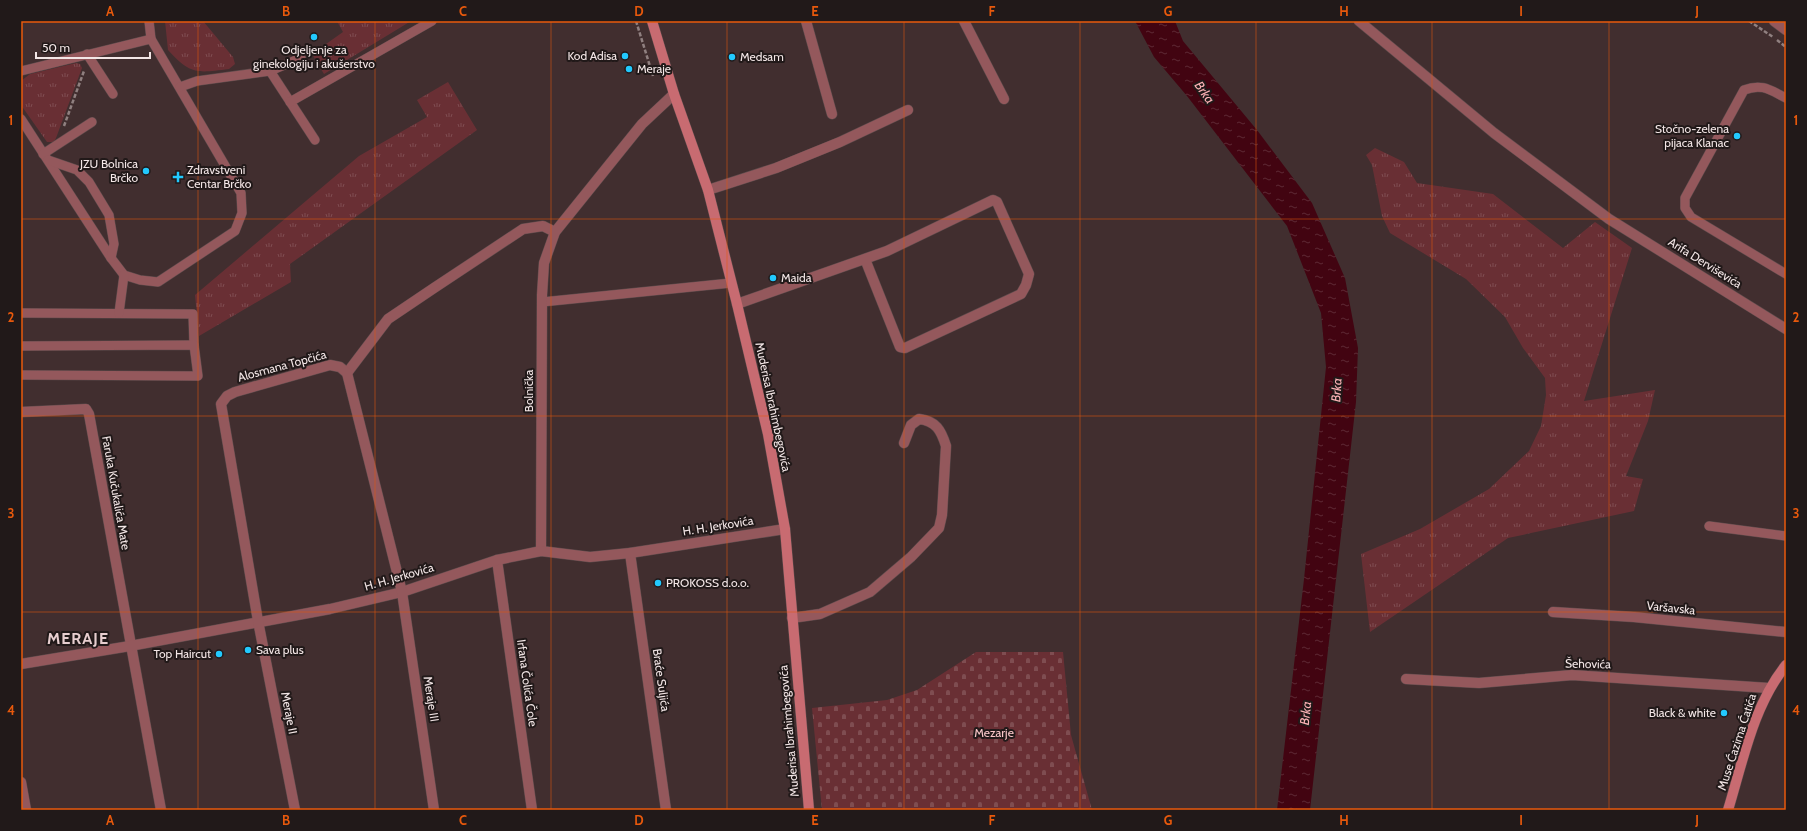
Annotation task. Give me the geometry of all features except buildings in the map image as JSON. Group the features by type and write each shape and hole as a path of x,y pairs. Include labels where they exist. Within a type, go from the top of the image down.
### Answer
{"main road":[{"name":"Muderisa Ibrahimbegovića","path":"652,21 674,94 708,190 731,283 738,304 768,434 784,529 808,810"},
{"name":"Muse Ćazima Ćatića","path":"1728,810 1760,707 1769,688 1785,669"}],"street":[{"path":"806,21 832,114"},
{"path":"964,21 1004,99"},
{"name":"Arifa Derviševića","path":"1359,21 1494,133 1609,219 1786,329"},
{"path":"1774,21 1786,30"},
{"name":"Bolnička","path":"541,551 542,302 544,263 555,232 642,124 674,94"},
{"path":"708,190 776,168 840,142 908,110"},
{"path":"738,304 909,242 993,200 996,202 1029,274 1026,285 1021,294 905,348 900,347 865,259"},
{"path":"402,592 348,373 388,319 523,229 542,226 555,232"},
{"name":"Alosmana Topčića","path":"258,621 221,404 227,396 235,392 330,364 340,367 348,373"},
{"name":"Faruka Kučukalića Mate","path":"21,412 86,409 89,414 130,646"},
{"path":"792,618 820,614 870,592 911,557 939,528 942,515 946,446 943,435 936,426 928,420 918,419 911,425 904,443"},
{"name":"H. H. Jerkovića","path":"21,664 130,646 258,621 330,609 402,592 497,560 541,551 590,557 630,553 784,529"},
{"name":"Braće Suljića","path":"630,553 666,810"},
{"name":"Irfana Čolića Čole","path":"497,560 532,810"},
{"name":"Meraje III","path":"402,592 434,810"},
{"name":"Varšavska","path":"1553,612 1634,617 1786,632"},
{"name":"Meraje II","path":"258,621 295,810"},
{"path":"130,646 160,810"},
{"name":"Šehovića","path":"1406,679 1479,683 1572,675 1769,688"},
{"path":"21,782 26,810"}],"lane":[{"path":"21,119 111,258 124,275 140,280 158,282 235,231 242,213 241,193 151,39 149,21"},
{"path":"290,102 432,21"},
{"path":"21,70 151,39"},
{"path":"87,54 113,94"},
{"path":"180,87 197,81 270,71 301,58"},
{"path":"270,71 315,140"},
{"path":"1786,98 1765,87 1754,86 1744,90 1685,198 1685,208 1691,217 1786,274"},
{"path":"45,157 57,145 92,122"},
{"path":"45,157 77,170 89,182 109,215 114,244 111,258"},
{"path":"118,314 124,275"},
{"path":"542,302 731,283"},
{"path":"21,313 193,314 194,345 198,376 21,375"},
{"path":"21,346 194,345"},
{"path":"1709,526 1786,536"}],"path":[{"path":"636,21 653,76"},
{"path":"1750,21 1786,47"},
{"path":"57,145 84,70 87,54"}],"green space":[{"path":"165,21 203,21 233,57 235,64 229,69 209,71 189,68 168,50"},
{"path":"337,21 411,21 324,74 312,54 343,32"},
{"path":"76,63 80,64 82,68 56,138 54,142 47,142 21,105 21,81 30,74"},
{"path":"448,82 477,130 290,264 291,282 199,336 195,295 359,156 427,117 417,100"},
{"path":"1375,148 1404,162 1417,183 1493,194 1563,248 1595,222 1632,248 1584,401 1655,390 1648,421 1626,476 1643,479 1634,511 1508,538 1370,632 1361,554 1420,529 1489,489 1529,451 1541,426 1546,395 1545,378 1523,348 1505,317 1466,279 1390,233 1382,216 1372,165 1366,155"},
{"name":"Mezarje","path":"976,652 1063,652 1071,735 1092,810 822,810 812,708 887,700 917,690"}],"water":[{"name":"Brka","path":"1135,21 1175,21 1183,41 1257,130 1312,203 1345,278 1358,348 1356,402 1310,810 1277,810 1304,579 1326,367 1321,313 1287,226 1187,96 1154,57"}],"place":[{"name":"Odjeljenje za ginekologiju i akušerstvo","path":"314,37"},
{"name":"Kod Adisa","path":"625,56"},
{"name":"Medsam","path":"732,57"},
{"name":"Meraje","path":"629,69"},
{"name":"Stočno-zelena pijaca Klanac","path":"1737,136"},
{"name":"JZU Bolnica Brčko","path":"146,171"},
{"name":"Zdravstveni Centar Brčko","path":"178,177"},
{"name":"Maida","path":"773,278"},
{"name":"PROKOSS d.o.o.","path":"658,583"},
{"name":"Sava plus","path":"248,650"},
{"name":"Top Haircut","path":"219,654"},
{"name":"Black & white","path":"1724,713"}],"district":[{"name":"MERAJE","path":"78,638"}]}
